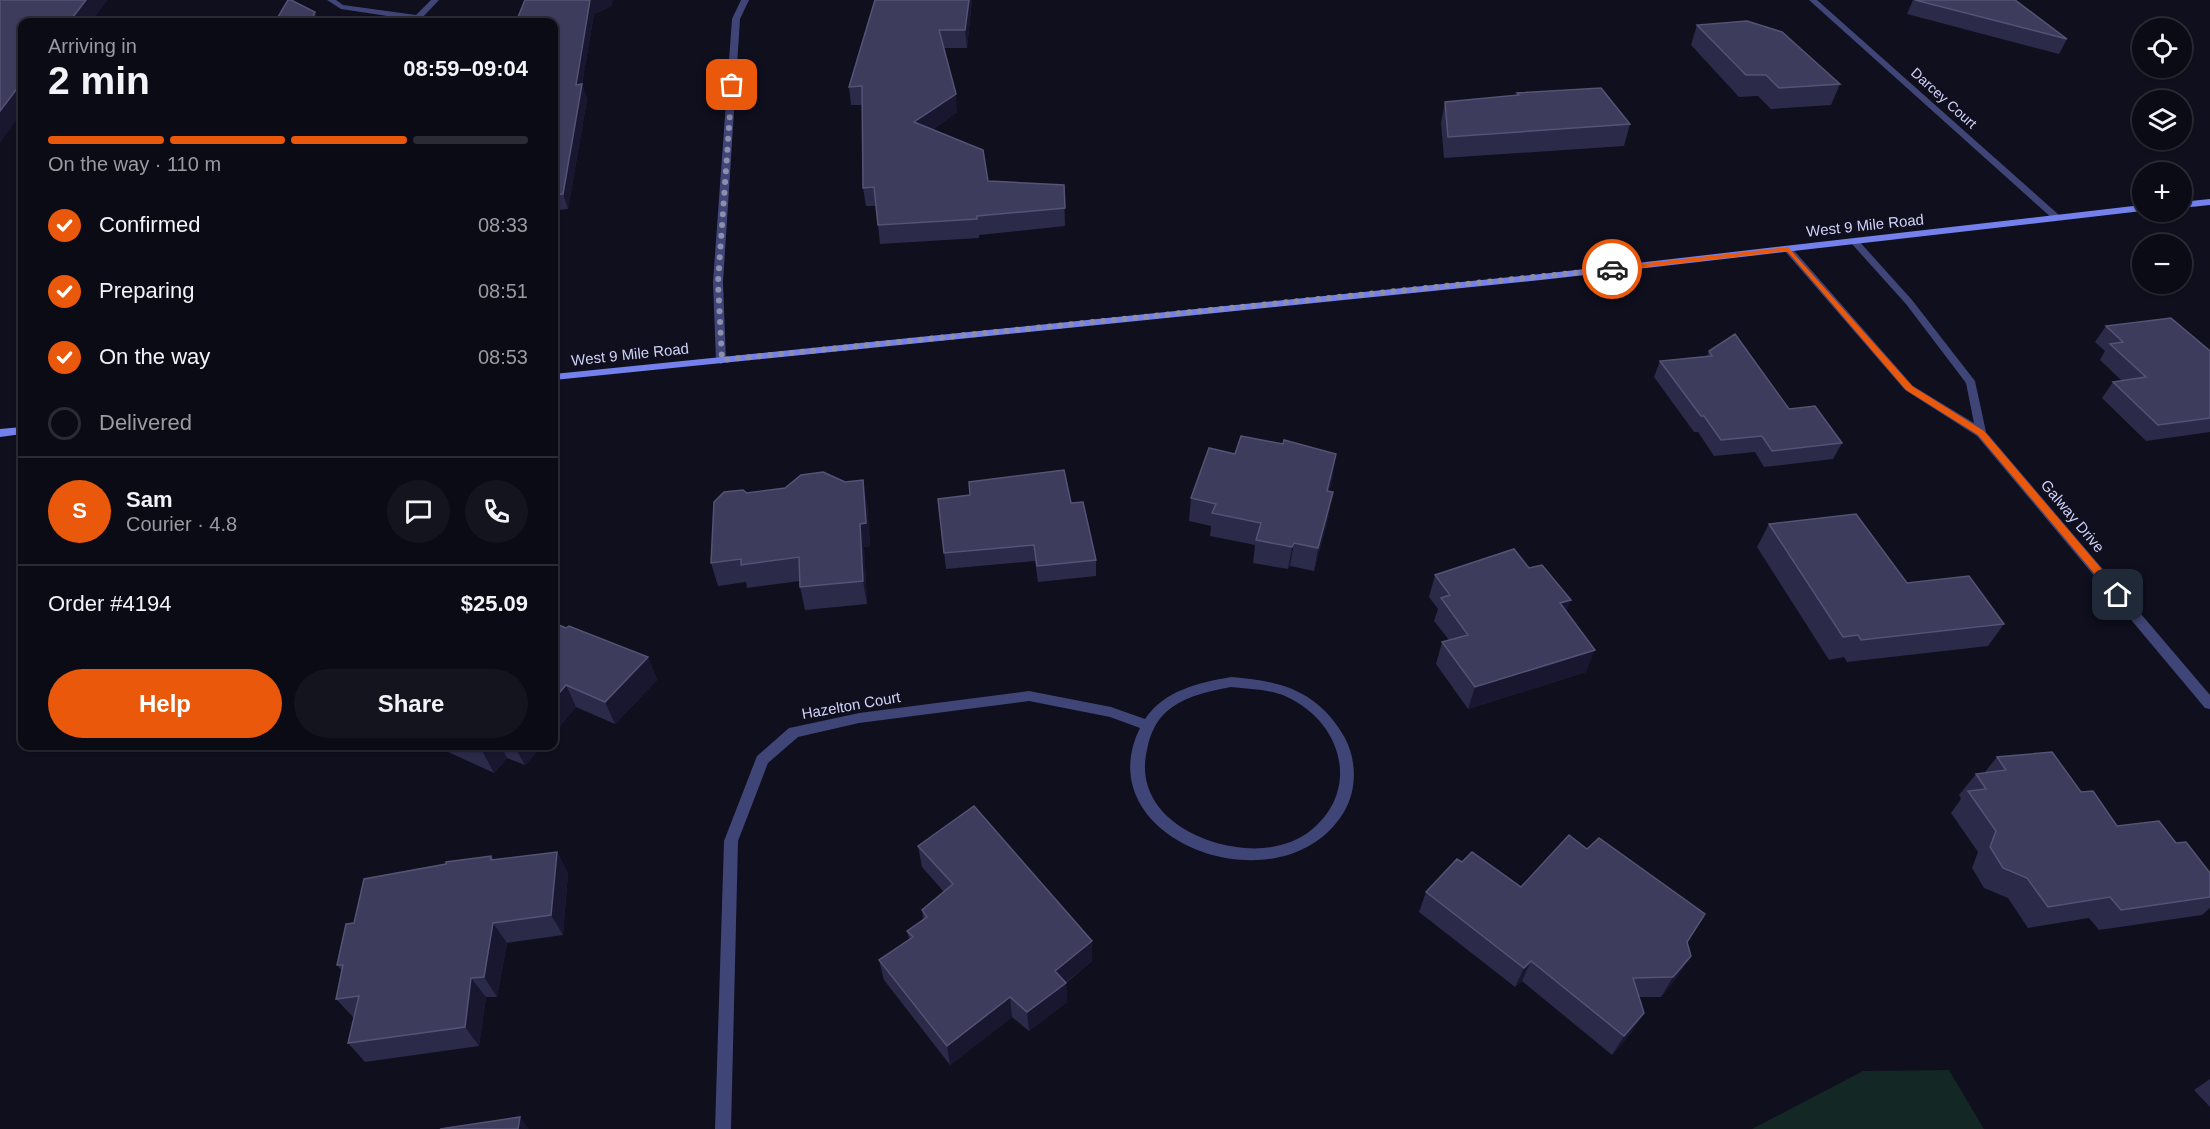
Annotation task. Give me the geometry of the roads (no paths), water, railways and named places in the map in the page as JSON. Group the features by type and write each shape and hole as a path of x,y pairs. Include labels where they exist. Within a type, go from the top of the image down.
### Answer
{"street":[{"path":"331,0 341,7 406,18"},
{"path":"420,18 435,0"},
{"path":"722,360 719,260 736,19 745,0"},
{"name":"Darcey Court","path":"1813,0 2056,217"},
{"path":"2192,204 2210,202"},
{"name":"West 9 Mile Road","path":"558,377 1550,276 2132,209"},
{"name":"Galway Drive","path":"1855,242 1909,302 1971,383 1981,433"},
{"name":"Galway Drive","path":"1788,249 1909,388 1981,433 2210,704"},
{"path":"0,433 18,431"},
{"path":"1231,682 1265,685 1297,696 1324,717 1342,743 1349,772 1344,802 1326,828 1300,846 1268,855 1232,856 1198,846 1169,828 1149,805 1138,777 1138,750 1148,724 1168,702 1198,688 1231,682"},
{"name":"Hazelton Court","path":"723,1129 731,841 762,760 794,732 860,718 1029,696 1111,712 1148,724"}]}
